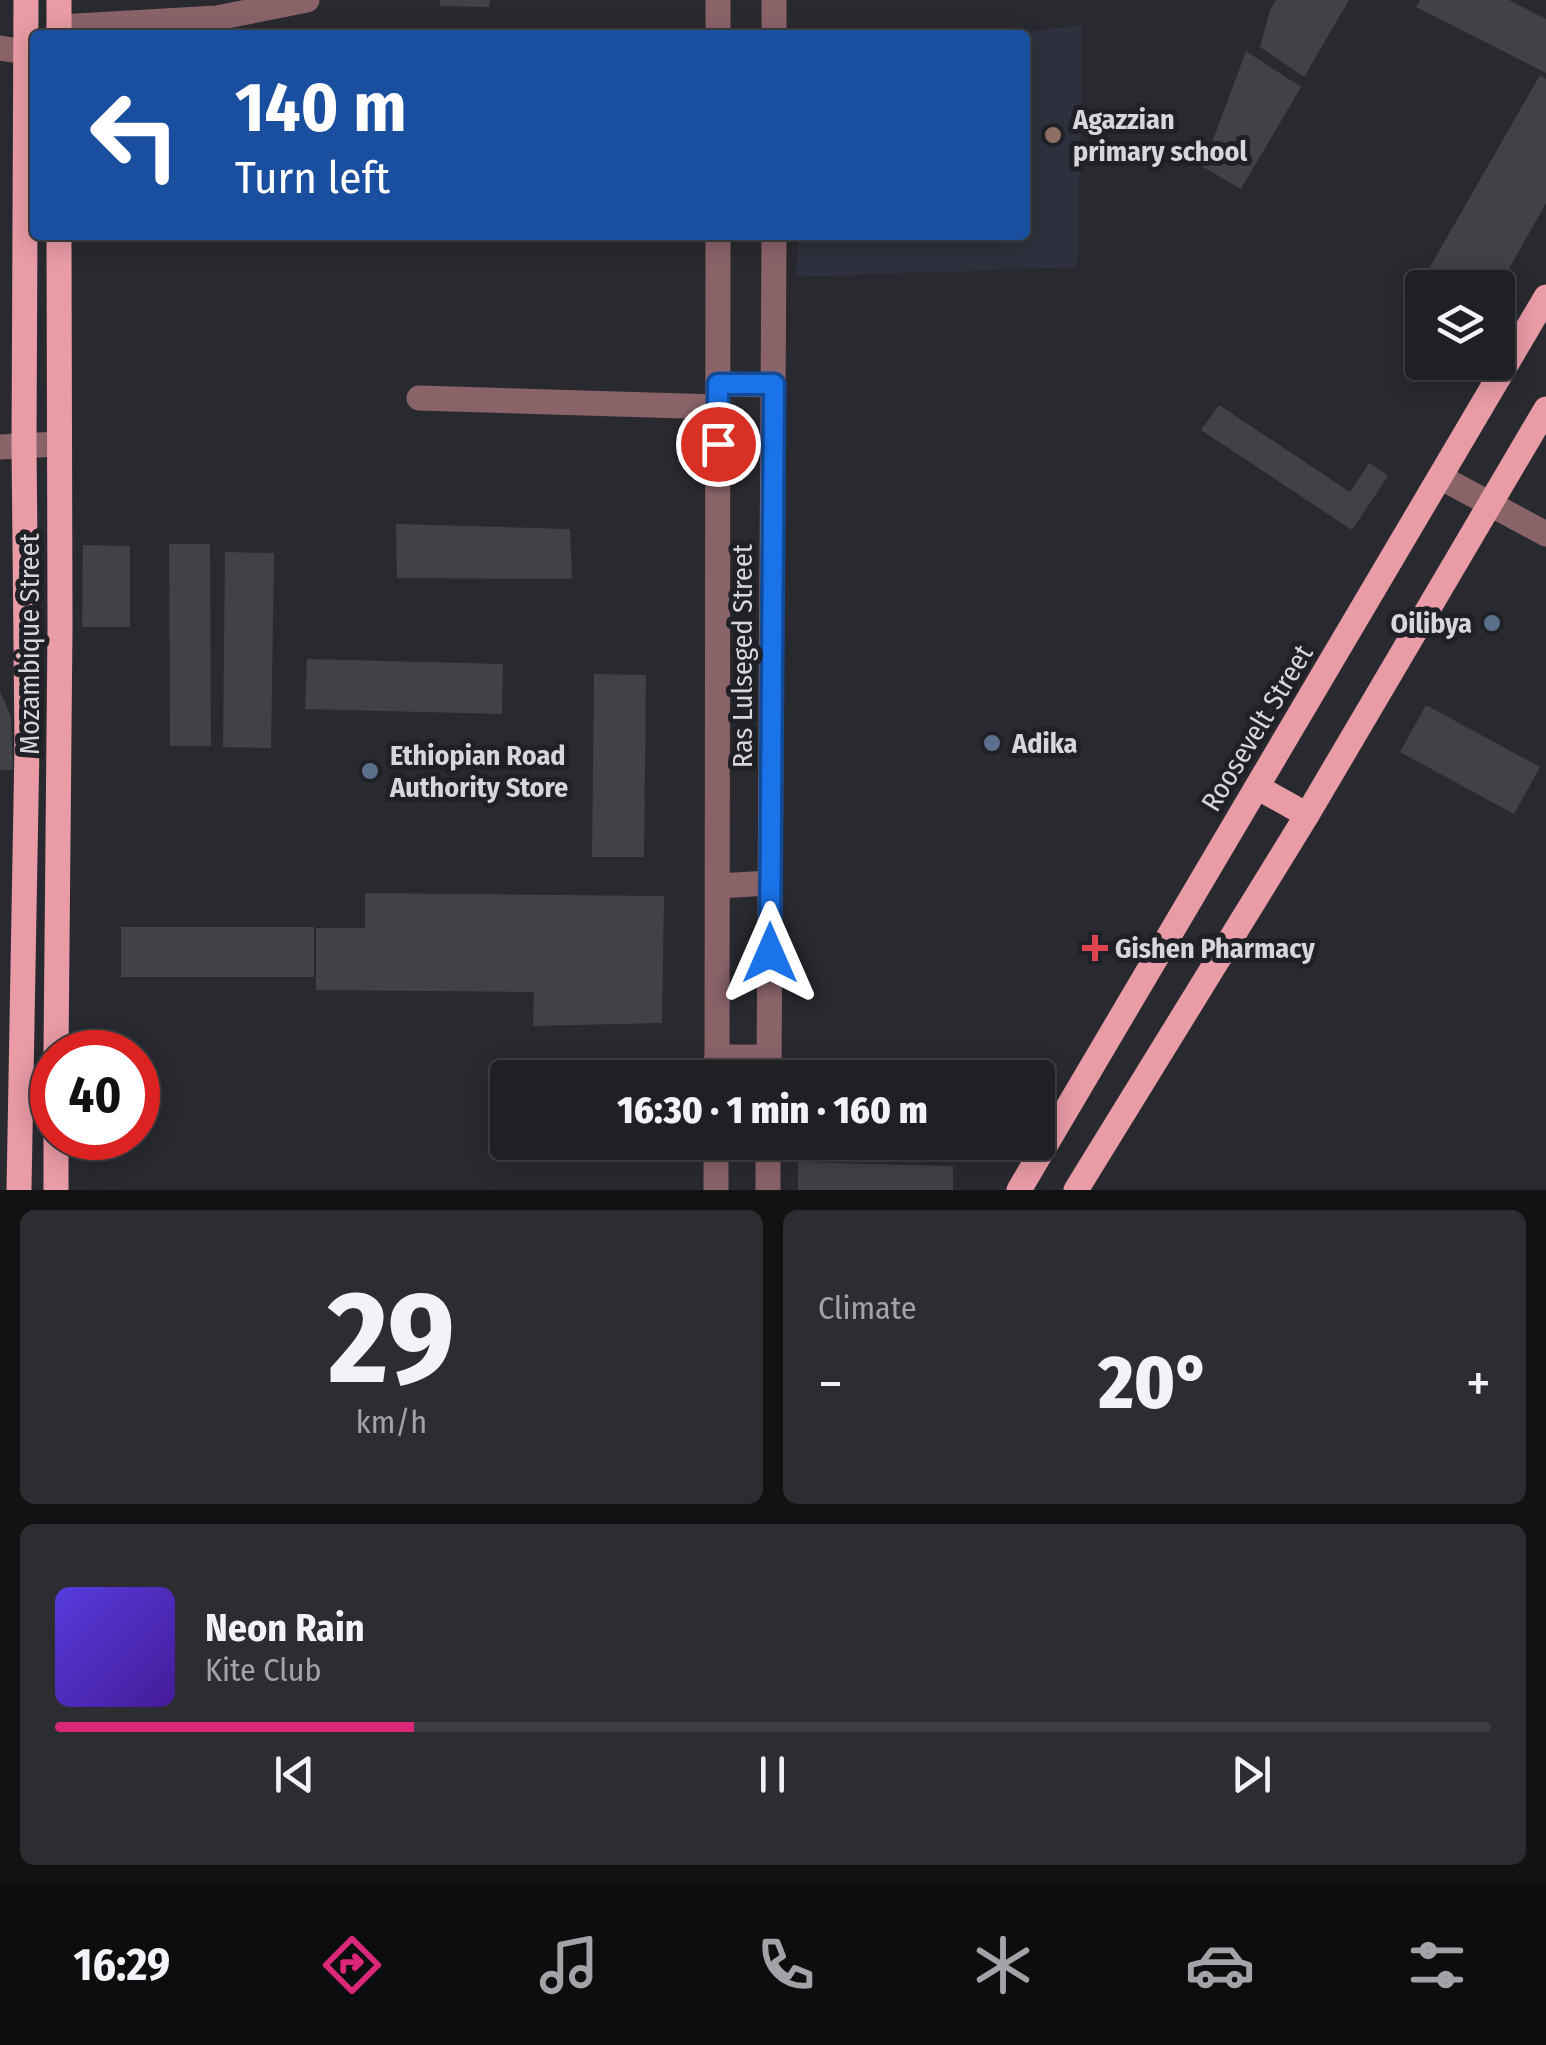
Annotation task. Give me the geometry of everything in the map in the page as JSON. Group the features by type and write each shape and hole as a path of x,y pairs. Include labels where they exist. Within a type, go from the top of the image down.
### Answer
{"main road":[{"name":"Mozambique Street","path":"19,1190 27,745 12,446 26,0"},
{"path":"58,30 59,0"},
{"name":"Mozambique Street","path":"56,1030 58,240"},
{"name":"Roosevelt Street","path":"1018,1190 1546,297"},
{"path":"1076,1190 1306,816 1546,409"},
{"path":"1257,787 1306,816"},
{"path":"56,1160 56,1190"}],"street":[{"path":"70,30 216,18 307,0"},
{"path":"718,0 718,30"},
{"path":"774,0 774,30"},
{"path":"0,48 26,52"},
{"name":"Ras Lulseged Street","path":"717,1060 718,240"},
{"name":"Ras Lulseged Street","path":"769,1060 774,240"},
{"path":"419,398 718,395 774,384"},
{"path":"12,446 58,444"},
{"path":"1440,477 1546,534"},
{"path":"719,886 770,883"},
{"path":"716,1160 716,1190"},
{"path":"768,1160 768,1190"}],"shaded area":[{"name":"Agazzian primary school","path":"1083,25 1077,267 796,277 798,240 1030,240 1030,31"}],"building":[{"path":"440,0 490,0 489,7 440,6"},
{"path":"1276,0 1349,0 1304,77 1260,47"},
{"path":"1420,0 1509,0 1546,19 1546,73 1416,7"},
{"path":"1246,51 1301,87 1241,189 1203,167"},
{"path":"1540,75 1546,79 1546,203 1508,270 1428,270"},
{"path":"1219,405 1350,492 1369,463 1388,476 1352,530 1201,430"},
{"path":"396,524 570,529 572,579 397,578"},
{"path":"169,544 210,544 211,746 170,746"},
{"path":"83,545 130,546 130,627 82,627"},
{"path":"225,552 274,553 271,748 223,747"},
{"path":"307,659 503,664 502,714 305,709"},
{"path":"594,674 646,675 644,857 592,857"},
{"path":"0,691 11,717 13,770 0,770"},
{"path":"1426,705 1540,767 1514,814 1400,752"},
{"path":"365,893 664,896 662,1023 533,1026 534,992 316,990 316,928 365,928"},
{"path":"121,927 314,927 314,977 121,977"},
{"path":"798,1162 953,1166 953,1190 798,1190"}],"place":[{"name":"Agazzian primary school","path":"1053,135"},
{"name":"Oilibya","path":"1492,623"},
{"name":"Adika","path":"992,743"},
{"name":"Ethiopian Road Authority Store","path":"370,771"},
{"name":"Gishen Pharmacy","path":"1095,948"}],"route":[{"path":"718,444 718,384 774,384 770,953"}]}
